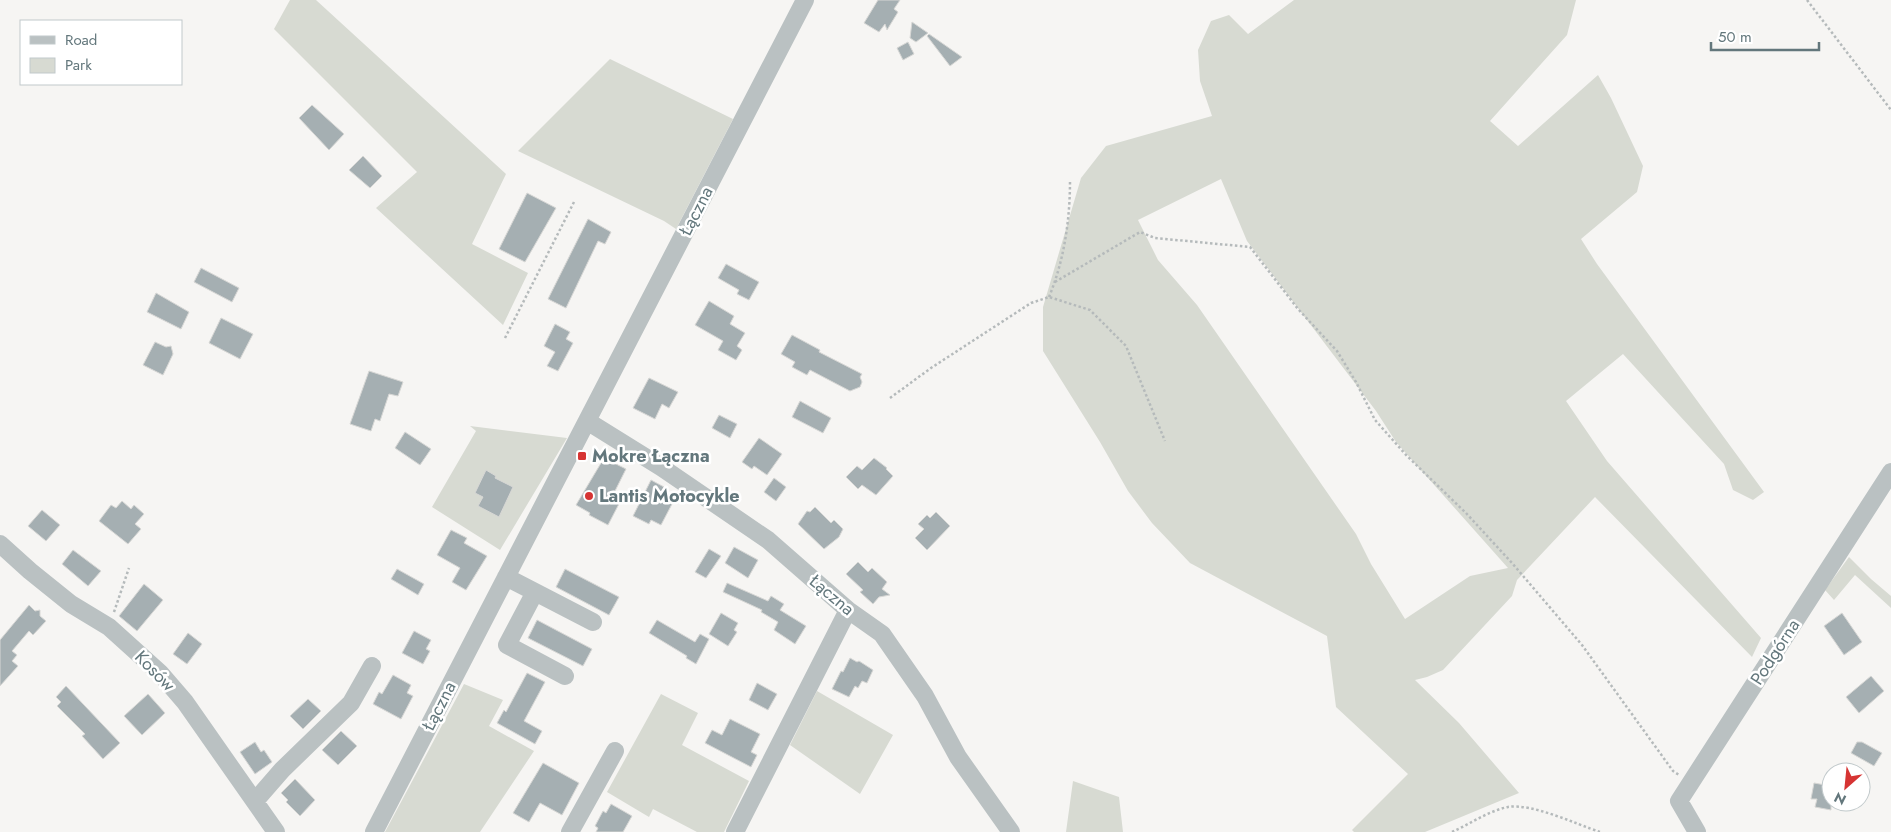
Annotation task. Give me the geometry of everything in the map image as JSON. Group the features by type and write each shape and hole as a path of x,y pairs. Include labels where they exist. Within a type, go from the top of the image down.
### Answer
{"street":[{"name":"Łączna","path":"374,832 805,0"},
{"name":"Łączna","path":"587,421 768,540 848,610 882,634 925,696 958,757 1011,832"},
{"name":"Podgórna","path":"1697,832 1679,800 1891,472"},
{"name":"Kosów","path":"0,544 30,571 72,604 109,627 160,673 185,702 276,832"},
{"path":"506,577 593,622"},
{"path":"535,592 507,645 565,676"},
{"path":"735,832 848,610"},
{"path":"255,801 282,770 350,703 372,666"},
{"path":"570,832 615,751"}],"path":[{"path":"1807,0 1891,110"},
{"path":"1049,297 1056,282 1070,211 1070,182"},
{"path":"505,338 575,200"},
{"path":"1056,282 1140,232 1155,238 1250,247 1298,309 1337,351 1356,382 1375,420 1407,456 1466,513 1512,563 1582,645 1673,771 1691,782"},
{"path":"890,398 931,368 1031,303 1049,297 1090,310 1126,346 1165,441"},
{"path":"109,627 129,568"},
{"path":"1452,832 1487,814 1508,807 1530,807 1600,832"}],"green space":[{"path":"290,0 316,0 506,174 472,244 528,273 503,325 376,208 417,172 274,29"},
{"path":"1294,0 1576,0 1567,35 1490,121 1518,146 1598,75 1643,166 1637,192 1581,239 1597,264 1764,492 1753,500 1733,490 1724,464 1623,354 1566,401 1607,461 1761,638 1752,657 1595,497 1517,580 1512,596 1443,670 1415,680 1459,723 1519,793 1425,832 1354,832 1352,830 1408,774 1336,707 1327,636 1190,563 1152,523 1128,491 1043,351 1043,307 1081,178 1106,146 1212,116 1200,81 1198,50 1211,21 1229,15 1248,34","holes":["1221,179 1247,241 1376,411 1396,442 1508,568 1470,576 1405,619 1371,564 1356,534 1197,305 1158,260 1138,220"]},
{"path":"610,59 733,119 676,229 664,221 518,151"},
{"path":"470,426 567,438 500,550 432,507 476,431"},
{"path":"1849,557 1891,596 1891,608 1855,575 1834,600 1825,590"},
{"path":"464,684 503,700 489,726 534,751 480,832 385,832"},
{"path":"817,691 893,735 860,794 790,745"},
{"path":"661,694 698,713 682,745 749,781 724,832 697,832 653,809 649,817 607,792"},
{"path":"1073,781 1119,797 1123,832 1066,832"}],"building":[{"path":"878,0 900,0 894,9 898,12 887,30 885,24 879,32 864,23"},
{"path":"912,22 928,33 916,42 910,38"},
{"path":"929,34 962,57 950,66 927,36"},
{"path":"908,42 914,54 903,60 897,48"},
{"path":"312,105 344,134 329,150 299,118"},
{"path":"363,156 382,176 370,188 349,170"},
{"path":"527,193 556,208 525,262 499,249"},
{"path":"588,219 611,232 605,244 598,241 566,308 548,299"},
{"path":"726,264 759,282 749,300 737,294 739,290 718,278"},
{"path":"201,268 239,288 232,302 194,282"},
{"path":"156,293 189,312 181,329 147,312"},
{"path":"709,301 734,316 730,324 745,333 737,346 742,350 736,360 718,350 723,341 695,325"},
{"path":"221,318 253,334 240,359 209,343"},
{"path":"555,324 570,332 566,339 573,343 558,371 547,366 555,352 544,346"},
{"path":"792,335 820,350 819,352 862,374 860,377 862,382 860,387 850,391 810,370 807,375 792,367 795,362 781,354"},
{"path":"155,342 166,347 171,346 173,354 163,375 143,365"},
{"path":"369,371 403,382 398,396 389,394 380,421 375,419 371,431 350,424"},
{"path":"649,378 678,392 669,408 662,404 655,419 633,408"},
{"path":"800,401 831,418 823,433 792,417"},
{"path":"719,415 737,424 730,438 712,428"},
{"path":"405,432 431,449 420,465 395,448"},
{"path":"759,438 782,454 767,475 754,466 752,469 742,462"},
{"path":"604,458 626,469 613,495 621,500 608,525 589,515 590,513 576,505"},
{"path":"874,458 887,468 893,476 876,495 862,485 858,489 846,477 857,466 862,470"},
{"path":"486,470 496,476 495,478 513,487 499,517 478,506 483,497 475,493"},
{"path":"774,478 786,487 776,501 764,492"},
{"path":"651,480 664,487 659,497 672,504 661,525 651,520 649,524 633,516"},
{"path":"122,501 131,509 134,505 144,514 135,524 141,529 128,544 99,521 111,505 116,508"},
{"path":"815,507 831,523 834,520 843,529 839,537 824,549 798,524 807,511 810,512"},
{"path":"42,510 60,525 46,541 28,526"},
{"path":"936,512 950,526 927,550 915,538 924,529 918,524 927,515 930,518"},
{"path":"451,530 467,538 464,543 487,556 466,590 452,582 460,568 437,555"},
{"path":"734,547 758,560 748,578 725,563"},
{"path":"709,549 721,556 706,578 695,572"},
{"path":"73,550 101,571 88,586 62,564"},
{"path":"858,562 868,572 872,568 887,582 882,589 890,595 879,597 873,604 860,592 863,590 846,574"},
{"path":"397,569 424,584 418,595 391,579"},
{"path":"565,569 619,597 609,615 556,587"},
{"path":"727,583 768,601 771,596 784,604 780,610 806,626 795,644 774,630 778,622 761,612 762,610 723,592"},
{"path":"144,584 163,600 137,631 119,616"},
{"path":"29,605 35,611 40,610 40,616 46,621 33,635 29,631 12,651 17,655 12,661 18,666 0,686 0,640"},
{"path":"721,613 738,623 734,630 737,632 728,646 709,634"},
{"path":"1842,613 1862,642 1844,655 1824,626"},
{"path":"537,620 592,649 583,666 528,638"},
{"path":"657,620 695,642 700,634 709,639 696,664 686,658 687,656 649,633"},
{"path":"414,631 431,640 426,649 430,651 423,664 402,653"},
{"path":"188,633 202,644 187,664 173,654"},
{"path":"850,658 857,662 859,661 873,670 867,683 862,681 858,688 855,686 849,697 832,689"},
{"path":"527,673 545,682 524,721 542,731 535,744 497,723 504,710 506,712"},
{"path":"393,675 411,685 407,693 413,696 401,719 373,704 379,692 382,694"},
{"path":"1871,676 1884,691 1859,713 1846,697"},
{"path":"757,683 777,694 768,710 749,700"},
{"path":"66,686 120,743 103,759 82,736 85,734 57,706 61,702 56,697"},
{"path":"148,694 165,713 142,735 124,716"},
{"path":"308,699 321,711 303,729 290,716"},
{"path":"730,719 760,734 751,752 757,755 751,767 705,743 712,730 722,735"},
{"path":"341,731 357,746 338,765 322,750"},
{"path":"255,742 261,752 264,750 272,762 255,774 240,752"},
{"path":"1857,742 1862,742 1882,753 1874,766 1871,762 1867,762 1851,753"},
{"path":"543,763 579,783 562,815 540,803 529,822 513,813"},
{"path":"295,779 315,800 300,816 286,802 288,800 281,793"},
{"path":"1814,783 1821,784 1821,808 1815,807 1817,799 1811,799"},
{"path":"611,804 632,816 623,832 596,832 598,828 595,826 603,811 606,813"}],"place":[{"name":"Mokre Łączna","path":"582,456"},
{"name":"Lantis Motocykle","path":"589,496"}]}
